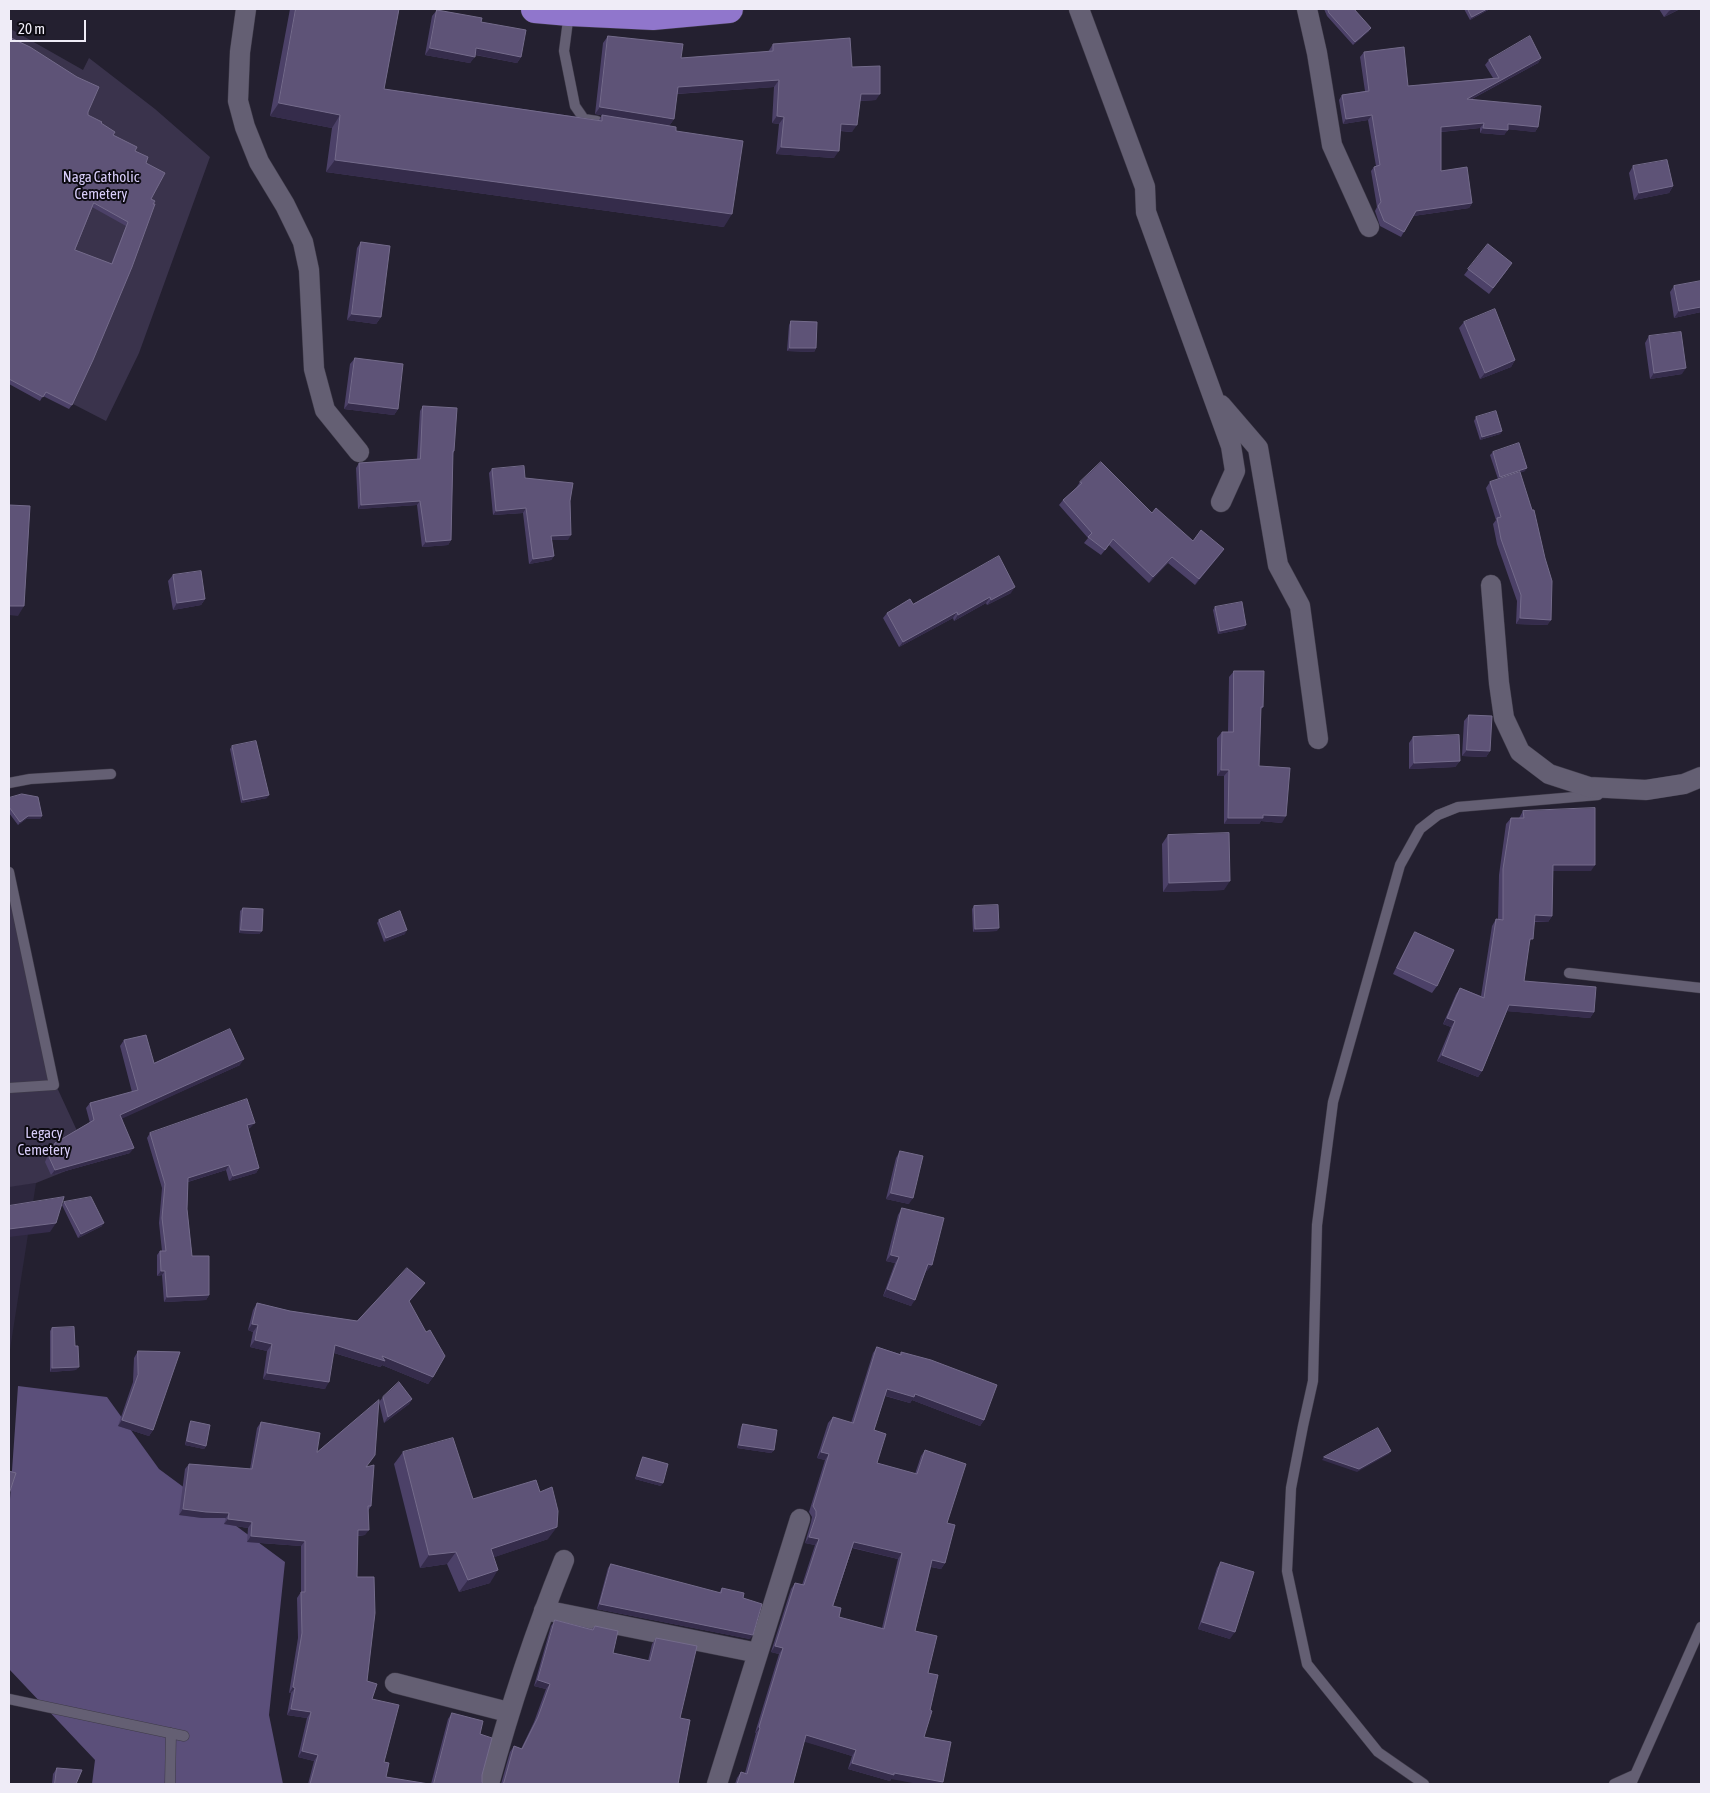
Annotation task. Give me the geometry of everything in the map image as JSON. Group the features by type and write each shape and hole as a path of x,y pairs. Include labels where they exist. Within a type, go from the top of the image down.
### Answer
{"highway":[{"path":"536,9 653,16 729,9"}],"street":[{"path":"246,9 240,52 238,101 245,127 259,162 281,197 304,242 309,278 314,369 325,410 359,452"},
{"path":"1079,9 1145,187 1146,212 1230,446 1235,472 1221,502"},
{"path":"1307,9 1317,53 1332,145 1369,228"},
{"path":"1211,394 1258,448 1278,565 1300,606 1318,739"},
{"path":"1491,585 1499,683 1504,718 1520,752 1549,774 1589,787 1646,790 1684,784 1701,777"},
{"path":"717,1784 800,1519"},
{"path":"488,1784 508,1712 564,1560"},
{"path":"544,1610 758,1653"},
{"path":"394,1683 508,1712"}],"lane":[{"path":"569,12 564,51 575,106 584,119 612,123"},
{"path":"9,783 30,779 111,774"},
{"path":"1424,1784 1378,1752 1307,1664 1287,1571 1291,1488 1313,1381 1317,1225 1333,1102 1400,866 1420,829 1438,815 1458,808 1646,790"},
{"path":"9,872 54,1085 9,1088"},
{"path":"1569,973 1701,988"},
{"path":"1614,1784 1633,1780 1701,1627"},
{"path":"9,1699 184,1736"},
{"path":"170,1784 171,1733"}],"shaded area":[{"path":"36,1183 9,1356 9,1186"},
{"path":"18,1386 107,1397 159,1469 285,1562 269,1715 283,1784 92,1784 95,1760 9,1669 9,1513"}],"green space":[{"name":"Naga Catholic Cemetery","path":"9,28 83,70 89,58 155,109 210,157 139,353 106,421 9,371"},
{"name":"Legacy Cemetery","path":"9,872 54,1081 91,1161 36,1183 9,1187"}],"building":[{"path":"296,9 399,9 384,89 602,121 602,115 676,127 676,131 743,141 732,214 335,160 340,115 279,103"},
{"path":"1328,9 1354,9 1371,28 1355,42 1329,13"},
{"path":"1468,9 1487,9 1472,17"},
{"path":"437,10 482,18 481,22 526,30 521,57 476,48 475,57 430,48"},
{"path":"608,36 683,44 681,58 773,51 773,44 850,38 852,67 880,66 880,94 861,94 857,125 841,124 839,151 781,147 784,117 777,116 779,80 678,87 674,119 600,107"},
{"path":"1530,36 1541,58 1467,99 1541,106 1538,127 1508,124 1508,130 1483,128 1484,123 1441,127 1441,171 1467,167 1472,203 1416,211 1404,232 1384,221 1378,206 1381,202 1374,167 1380,165 1372,115 1346,119 1342,95 1369,91 1364,52 1404,47 1408,86 1499,78 1489,60"},
{"name":"Naga Catholic Cemetery","path":"9,37 30,47 77,77 99,87 88,115 102,122 115,132 113,135 137,147 135,151 148,157 146,163 165,173 151,199 155,201 153,204 155,204 132,267 72,405 46,392 43,397 9,379","holes":["94,203 128,222 112,264 75,250"]},
{"path":"1667,160 1673,186 1639,193 1633,166"},
{"path":"361,242 390,246 381,317 352,314"},
{"path":"1488,244 1512,263 1493,288 1468,269"},
{"path":"1701,281 1701,307 1679,311 1674,286"},
{"path":"1495,309 1515,360 1485,373 1464,322"},
{"path":"791,321 817,322 816,348 790,348"},
{"path":"1681,332 1686,368 1654,373 1649,336"},
{"path":"355,358 403,364 398,409 349,403"},
{"path":"423,406 457,408 453,451 451,540 426,542 420,501 361,505 359,463 420,459"},
{"path":"1496,411 1502,431 1482,437 1476,417"},
{"path":"1519,443 1527,468 1500,477 1493,452"},
{"path":"1101,462 1152,513 1156,508 1193,541 1201,530 1224,549 1199,579 1172,557 1153,577 1113,539 1105,550 1088,537 1092,533 1063,500"},
{"path":"524,466 525,478 573,483 570,501 571,535 551,536 554,556 533,559 526,508 496,511 492,469"},
{"path":"1520,472 1532,510 1534,510 1552,581 1551,620 1520,618 1521,595 1501,539 1497,518 1501,517 1490,482"},
{"path":"9,505 30,506 24,606 9,606"},
{"path":"999,556 1015,587 991,600 990,597 958,615 957,612 903,642 887,613 910,599 913,604"},
{"path":"201,571 205,599 177,603 173,575"},
{"path":"1242,602 1246,625 1220,631 1215,607"},
{"path":"1234,671 1264,671 1259,766 1290,768 1286,816 1263,815 1263,818 1228,818 1229,770 1221,770 1222,732 1233,732"},
{"path":"1469,715 1492,716 1490,751 1467,750"},
{"path":"1459,735 1460,761 1414,763 1413,737"},
{"path":"256,741 269,795 243,800 232,746"},
{"path":"22,794 38,797 42,816 28,816 20,822 9,807 9,798"},
{"path":"1595,808 1595,865 1553,865 1552,916 1535,915 1533,939 1530,939 1524,981 1596,987 1594,1012 1509,1005 1482,1071 1442,1055 1455,1021 1447,1018 1460,988 1484,998 1496,919 1503,920 1503,869 1511,818 1524,818 1523,811"},
{"path":"1229,833 1230,881 1169,883 1168,835"},
{"path":"998,905 999,928 975,929 974,906"},
{"path":"243,908 263,909 262,931 241,930"},
{"path":"400,911 407,930 386,938 379,920"},
{"path":"1415,932 1454,950 1437,986 1397,968"},
{"path":"230,1029 244,1059 120,1115 134,1148 55,1170 49,1157 55,1143 94,1120 90,1103 138,1090 124,1040 146,1035 154,1063"},
{"path":"247,1099 255,1123 247,1125 259,1168 233,1176 229,1165 188,1178 187,1209 192,1256 209,1256 209,1295 167,1297 165,1271 161,1271 160,1251 166,1251 162,1218 165,1184 150,1133"},
{"path":"900,1151 923,1156 913,1198 891,1193"},
{"path":"64,1197 56,1223 9,1229 9,1206"},
{"path":"91,1197 104,1223 81,1234 64,1202"},
{"path":"902,1208 944,1218 932,1265 928,1264 915,1300 887,1289 899,1257 891,1255"},
{"path":"407,1268 425,1283 409,1301 426,1332 430,1330 445,1356 433,1377 382,1356 385,1361 335,1345 329,1382 267,1373 272,1344 255,1340 258,1325 252,1324 257,1303 290,1311 357,1321"},
{"path":"74,1327 75,1346 78,1346 79,1367 52,1368 52,1328"},
{"path":"877,1347 901,1355 901,1352 931,1360 997,1385 984,1420 915,1394 914,1397 887,1389 874,1430 886,1434 877,1463 917,1474 925,1450 966,1464 947,1523 955,1525 945,1563 932,1560 915,1631 937,1636 928,1673 938,1675 930,1710 932,1711 924,1737 951,1742 943,1782 894,1773 894,1775 852,1763 856,1750 806,1735 793,1784 737,1784 741,1772 747,1774 783,1648 775,1646 795,1583 804,1585 819,1539 809,1537 816,1516 813,1506 829,1454 821,1452 833,1417 853,1423","holes":["854,1542 902,1553 884,1629 839,1617 841,1608 833,1606"]},
{"path":"138,1351 180,1352 153,1430 122,1420 138,1375"},
{"path":"399,1382 412,1399 388,1417 383,1397"},
{"path":"379,1400 375,1455 366,1467 374,1465 371,1506 368,1506 369,1530 358,1530 357,1577 374,1577 375,1613 367,1681 377,1684 372,1699 399,1705 384,1762 389,1763 386,1777 429,1784 310,1784 318,1755 302,1751 311,1712 291,1709 302,1633 301,1592 305,1592 305,1541 251,1536 252,1522 228,1519 229,1513 183,1509 189,1464 252,1469 261,1422 320,1433 317,1452"},
{"path":"191,1421 210,1425 206,1446 187,1441"},
{"path":"743,1424 777,1430 774,1450 739,1445"},
{"path":"1378,1428 1391,1451 1359,1469 1324,1457"},
{"path":"453,1438 473,1499 536,1480 540,1492 552,1487 558,1511 557,1527 491,1549 498,1570 468,1580 456,1552 429,1555 403,1452"},
{"path":"643,1457 668,1464 663,1483 637,1476"},
{"path":"9,1471 16,1473 9,1494"},
{"path":"1221,1562 1254,1572 1235,1632 1202,1622"},
{"path":"611,1564 721,1593 722,1588 744,1593 743,1598 762,1604 753,1635 600,1604"},
{"path":"555,1620 593,1630 595,1626 618,1631 613,1653 650,1661 656,1638 697,1646 680,1718 690,1720 678,1784 503,1784 514,1746 522,1749 538,1717 550,1684 538,1680"},
{"path":"452,1713 483,1721 480,1734 492,1738 482,1775 483,1784 434,1784"},
{"path":"57,1768 82,1770 76,1784 55,1784"}]}
